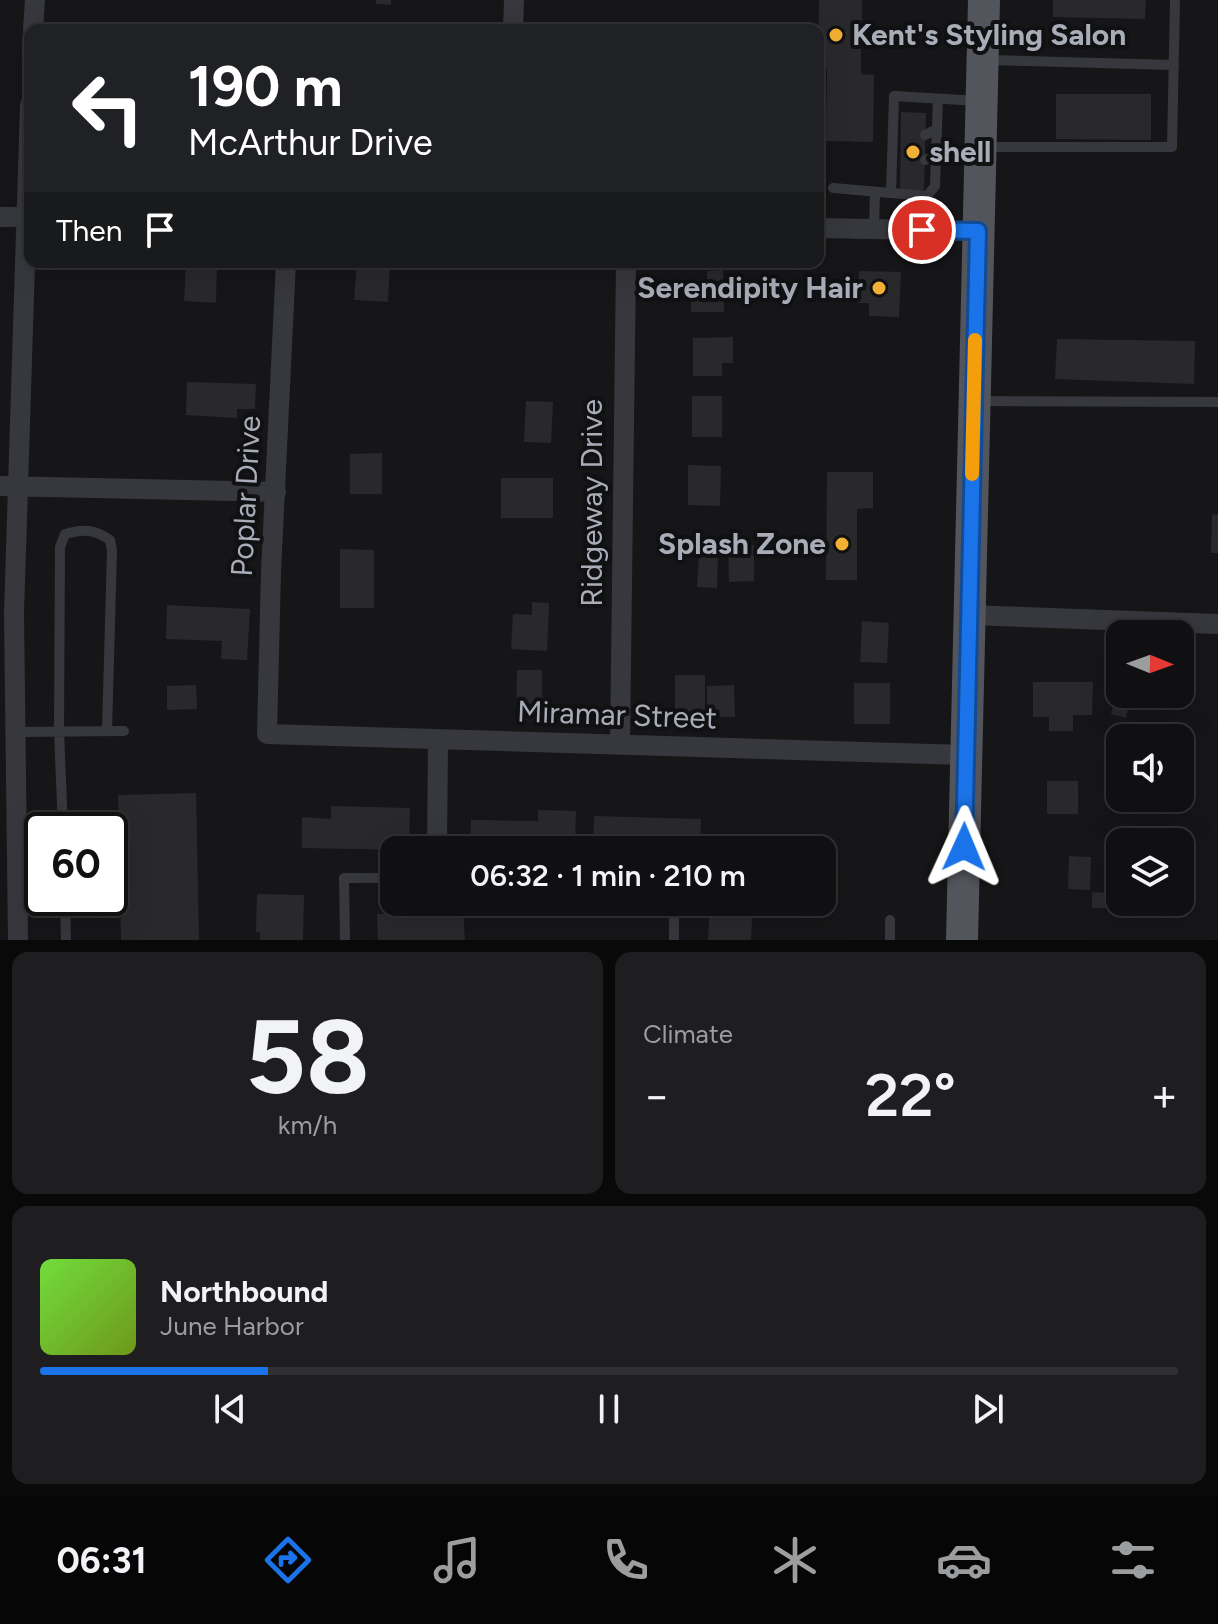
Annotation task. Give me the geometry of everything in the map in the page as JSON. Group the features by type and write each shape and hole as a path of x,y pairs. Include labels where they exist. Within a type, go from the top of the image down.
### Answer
{"main road":[{"path":"962,940 984,0"}],"street":[{"path":"33,24 35,0"},
{"path":"513,24 514,0"},
{"path":"0,217 24,217"},
{"path":"824,228 978,231"},
{"path":"18,940 14,613 8,487 24,268"},
{"name":"Poplar Drive","path":"267,734 286,268"},
{"name":"Ridgeway Drive","path":"620,745 626,268"},
{"path":"8,487 276,492"},
{"path":"969,615 1218,624"},
{"name":"Miramar Street","path":"267,734 965,755"},
{"path":"437,836 438,740"}],"lane":[{"path":"980,147 1172,147 1175,0"},
{"path":"982,60 1174,65"},
{"path":"891,193 896,146 894,96 981,101"},
{"path":"833,188 927,196 935,186 938,99"},
{"path":"925,135 937,129"},
{"path":"925,160 936,155"},
{"path":"874,229 875,192"},
{"path":"974,401 1218,402"},
{"path":"62,812 59,731 60,547 65,534 80,530 96,530 110,540 112,550 107,731"},
{"path":"15,732 124,731"},
{"path":"345,940 344,878 380,878"},
{"path":"65,916 66,940"},
{"path":"674,916 674,940"},
{"path":"890,920 890,940"}],"building":[{"path":"376,0 391,0 391,5 376,4"},
{"path":"819,0 862,0 862,25 851,24 851,38 861,38 861,74 874,75 873,142 826,141 827,68 824,68 824,24 819,24"},
{"path":"1053,0 1146,0 1145,19 1053,17"},
{"path":"747,23 792,23 792,24"},
{"path":"1056,94 1151,94 1151,140 1056,139"},
{"name":"shell","path":"901,112 926,113 924,191 900,190"},
{"path":"186,268 217,268 216,303 184,301"},
{"path":"357,268 390,268 388,302 354,300"},
{"path":"723,270 724,312 691,312 690,280 707,280 707,271"},
{"name":"Serendipity Hair","path":"859,271 901,272 899,317 869,316 869,303 858,303"},
{"path":"733,337 733,363 722,363 722,376 693,376 693,338"},
{"path":"1057,339 1195,341 1194,384 1055,379"},
{"path":"187,382 256,384 255,409 237,409 237,418 186,415"},
{"path":"692,396 722,396 722,437 692,437"},
{"path":"526,401 553,402 551,443 524,442"},
{"path":"382,453 382,494 350,494 350,454"},
{"path":"688,465 721,466 720,506 688,505"},
{"name":"Splash Zone","path":"827,472 873,472 873,508 857,509 857,580 826,580"},
{"path":"501,478 553,478 553,518 501,518"},
{"path":"1212,514 1218,515 1218,553 1211,553"},
{"path":"754,545 754,581 729,582 728,546"},
{"path":"340,549 374,550 374,608 340,608"},
{"path":"699,554 718,555 717,588 697,587"},
{"path":"532,602 549,603 547,651 511,649 513,614 532,615"},
{"path":"167,605 250,609 247,660 221,659 222,641 166,639"},
{"path":"862,621 889,623 887,663 860,662"},
{"path":"517,670 542,670 542,697 548,698 547,721 516,720"},
{"path":"675,675 705,675 705,714 675,714"},
{"path":"1033,682 1093,682 1092,715 1073,715 1073,731 1049,731 1049,717 1033,717"},
{"path":"854,683 890,683 890,724 854,724"},
{"path":"196,685 197,709 167,710 167,686"},
{"path":"734,685 735,717 707,717 707,686"},
{"path":"1113,708 1128,708 1126,718 1111,714"},
{"path":"1047,781 1078,781 1078,814 1047,814"},
{"path":"196,793 199,940 121,940 121,916 128,916 128,812 118,812 118,795"},
{"path":"331,806 410,808 409,836 380,836 380,849 302,848 302,817 331,819"},
{"path":"538,810 576,811 575,836 470,836 471,820 538,821"},
{"path":"594,816 701,819 700,836 593,836"},
{"path":"1069,856 1091,857 1090,890 1068,889"},
{"path":"1092,892 1106,893 1106,908 1092,908"},
{"path":"257,894 304,895 303,940 260,940 260,932 256,932"},
{"path":"377,914 463,916 465,940 378,940"},
{"path":"709,916 752,916 751,940 708,940"}],"slow traffic":[{"path":"972,474 975,340"}],"place":[{"name":"Kent's Styling Salon","path":"836,35"},
{"name":"shell","path":"913,152"},
{"name":"Serendipity Hair","path":"879,288"},
{"name":"Splash Zone","path":"842,544"}],"route":[{"path":"922,230 978,231 964,847"}]}
